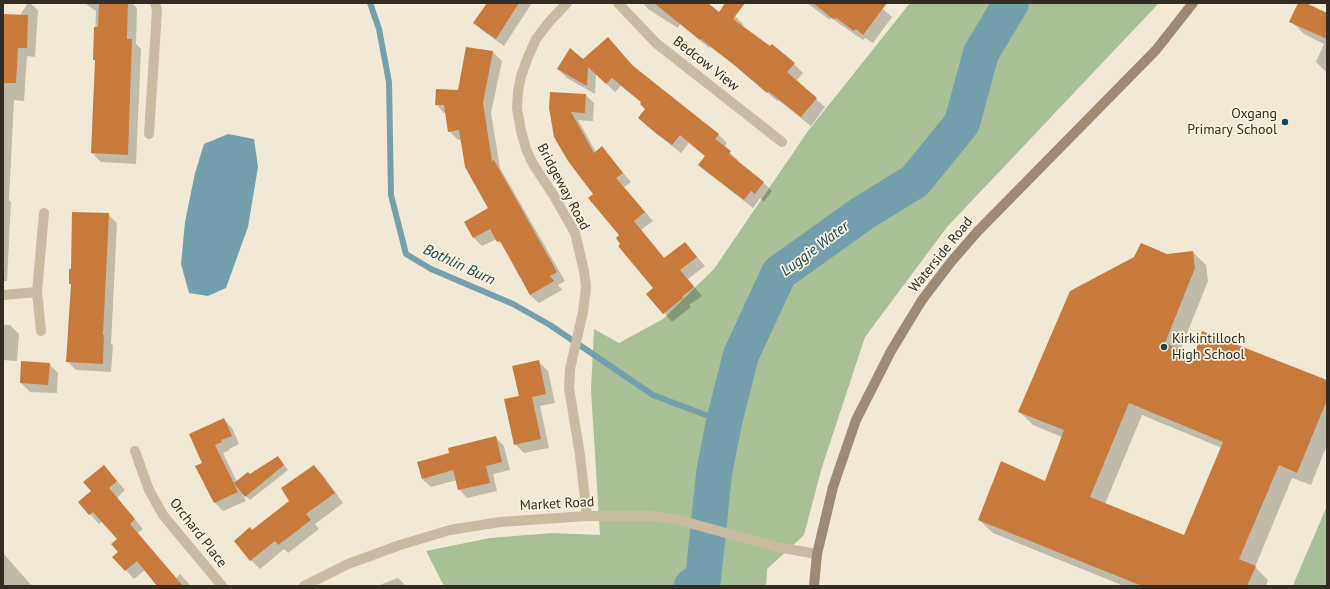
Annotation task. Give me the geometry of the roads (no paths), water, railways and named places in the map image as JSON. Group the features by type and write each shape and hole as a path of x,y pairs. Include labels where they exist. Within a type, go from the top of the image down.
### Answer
{"main road":[{"name":"Waterside Road","path":"814,586 817,554 833,487 856,420 890,351 922,300 951,262 978,231 1156,50 1193,3"}],"street":[{"path":"150,134 157,10 155,3"},
{"name":"Bridgeway Road","path":"567,3 549,22 536,39 528,56 520,82 517,108 521,131 528,154 574,233 584,271 586,287 583,312 570,369 569,388 580,455 587,516"},
{"name":"Bedcow View","path":"618,3 656,43 782,142"},
{"path":"41,331 37,292 44,213"},
{"path":"3,295 37,292"},
{"name":"Orchard Place","path":"135,452 149,490 163,515 222,586"},
{"name":"Market Road","path":"304,586 348,564 400,544 450,530 500,522 587,516 652,516 675,519 790,550 817,554"}],"water":[{"path":"228,134 254,139 258,167 248,227 226,288 208,296 189,293 181,264 185,222 195,173 204,144"}],"waterway":[{"name":"Bothlin Burn","path":"370,3 379,29 389,82 391,195 406,254 431,269 513,304 550,325 653,395 724,422"},
{"name":"Luggie Water","path":"692,586 703,579 714,474 724,422 741,355 779,273 863,213 915,181 962,123 981,53 1011,3"}],"place":[{"name":"Oxgang Primary School","path":"1285,122"},
{"name":"Kirkintilloch High School","path":"1164,347"}]}
